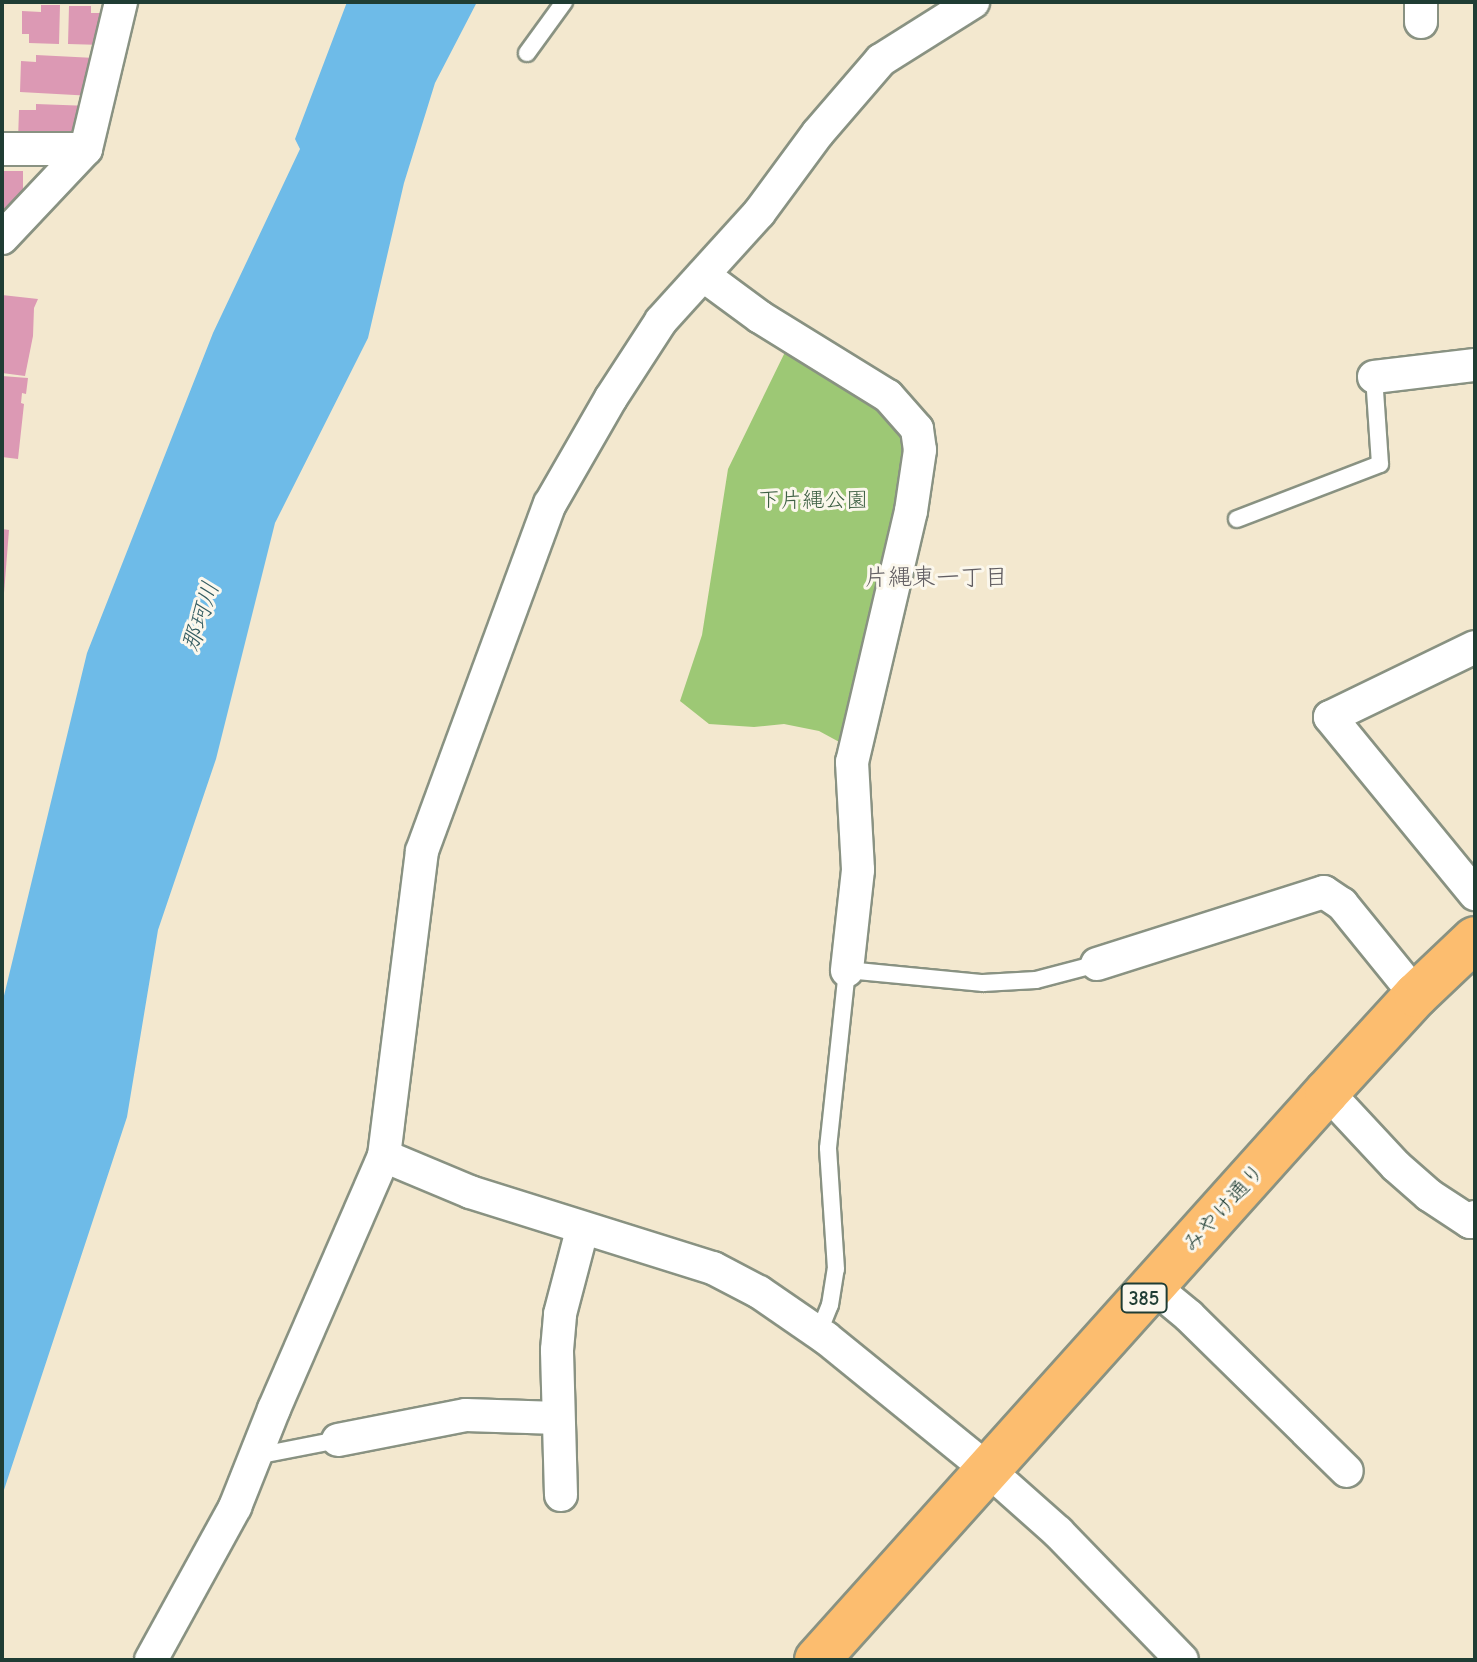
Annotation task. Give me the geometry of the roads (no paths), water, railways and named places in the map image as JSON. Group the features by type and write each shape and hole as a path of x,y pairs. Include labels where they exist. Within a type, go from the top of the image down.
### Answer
{"highway":[{"name":"みやけ通り","path":"817,1660 1327,1092 1416,995 1475,939"}],"street":[{"path":"2,238 86,149 121,2"},
{"path":"151,1660 216,1546 384,1156 419,864 550,504 644,346 759,213 818,133 881,60 973,2"},
{"path":"2,149 86,149"},
{"path":"703,275 760,317 888,396 917,429 920,450 911,511 852,762 858,870 847,970"},
{"path":"1374,377 1475,365"},
{"path":"1475,647 1330,717 1475,894"},
{"path":"1097,964 1324,892 1342,904 1416,995"},
{"path":"1327,1092 1396,1166 1429,1195 1473,1222"},
{"path":"384,1156 470,1192 582,1230 713,1268 759,1292 819,1332 987,1469 1058,1532 1182,1660"},
{"path":"561,1495 558,1418 560,1314 582,1230"},
{"path":"1154,1287 1189,1316 1347,1471"},
{"path":"338,1440 466,1415 558,1418"}],"lane":[{"path":"527,53 564,2"},
{"path":"1237,519 1380,464 1374,377"},
{"path":"819,1332 830,1305 836,1269 828,1148 847,970 983,983 1036,980 1097,964"},
{"path":"256,1456 338,1440"}],"water":[{"name":"那珂川","path":"347,2 477,2 435,83 404,183 368,338 275,523 216,759 158,930 127,1117 2,1496 2,1004 87,653 213,333 300,149 295,139"}],"district":[{"name":"片縄東一丁目","path":"936,578"}],"park label":[{"name":"下片縄公園","path":"813,501"}]}
